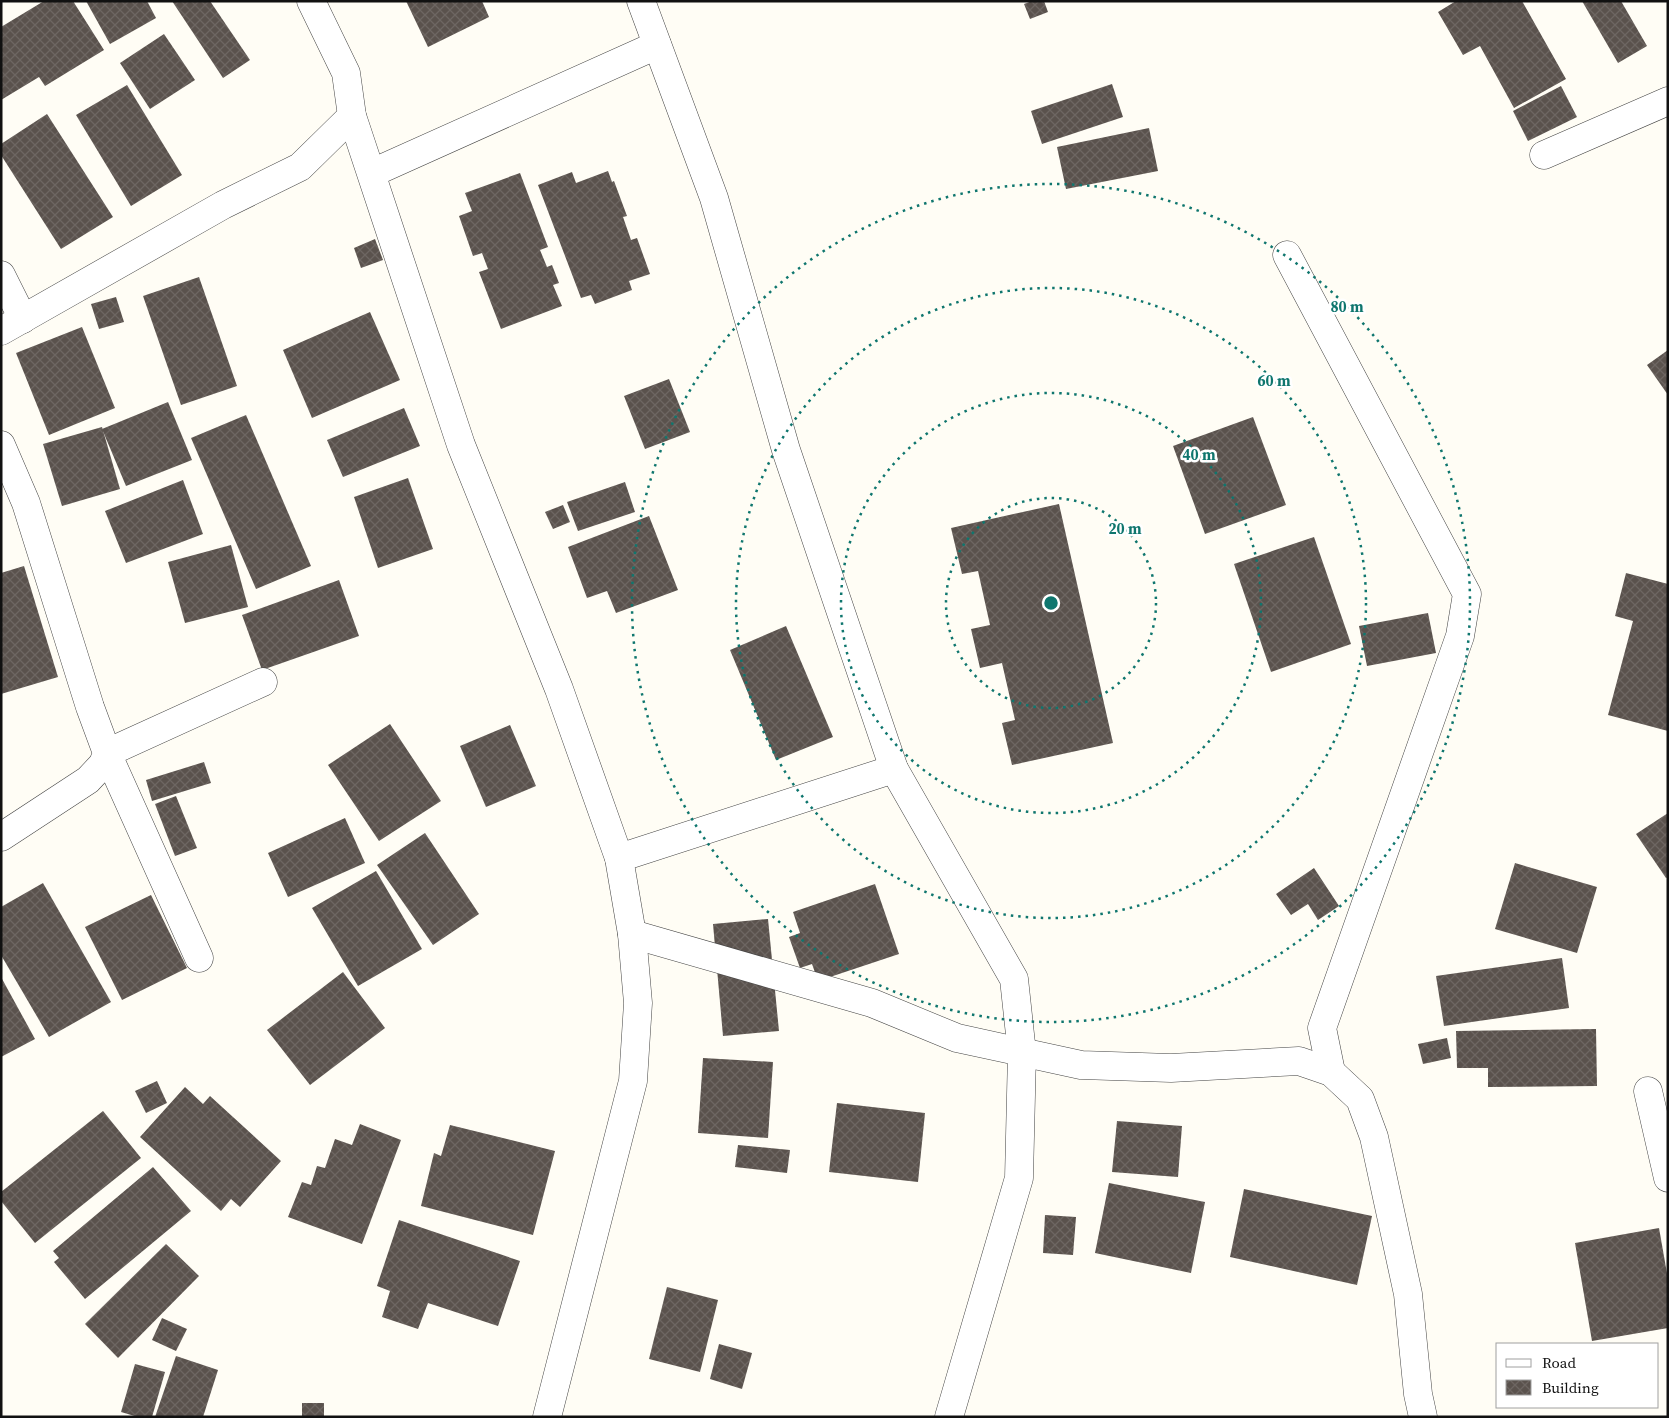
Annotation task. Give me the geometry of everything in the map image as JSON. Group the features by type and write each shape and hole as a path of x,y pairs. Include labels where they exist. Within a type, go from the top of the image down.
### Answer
{"street":[{"path":"311,1 346,73 352,116 461,445 559,689 619,858 632,934 638,1003 633,1081 547,1417"},
{"path":"641,1 714,198 786,450 894,769 1014,979 1022,1053 1019,1178 971,1336 949,1417"},
{"path":"372,172 657,45"},
{"path":"1544,155 1668,101"},
{"path":"1,275 12,325 223,205 300,167 352,116"},
{"path":"1287,255 1466,594 1460,636 1322,1028 1331,1072"},
{"path":"1,445 26,503 90,707 107,753 199,958"},
{"path":"1,837 88,780 103,764 107,753 263,682"},
{"path":"619,858 894,769"},
{"path":"632,934 872,1003 957,1038 1081,1065 1171,1068 1299,1061 1331,1072 1360,1099 1374,1137 1408,1294 1418,1394 1423,1417"},
{"path":"1648,1091 1668,1178"}],"building":[{"path":"44,1 73,1 104,50 45,86 39,77 1,100 1,27"},
{"path":"86,1 147,1 156,18 110,44"},
{"path":"172,1 210,1 250,60 223,78"},
{"path":"406,1 482,1 489,17 428,47"},
{"path":"1032,1 1044,1 1048,12 1030,19 1024,4"},
{"path":"1456,1 1522,1 1566,79 1514,108 1480,46 1463,55 1438,12"},
{"path":"1582,1 1621,1 1647,46 1618,63"},
{"path":"164,34 195,80 150,109 120,63"},
{"path":"1112,84 1123,117 1042,144 1031,111"},
{"path":"127,85 182,175 131,206 76,115"},
{"path":"1561,86 1577,117 1528,141 1513,111"},
{"path":"47,114 113,217 61,249 1,155 1,144"},
{"path":"1149,128 1158,171 1066,189 1057,147"},
{"path":"608,171 612,182 614,181 627,216 623,217 631,240 637,238 650,274 629,281 632,290 595,304 591,295 581,298 538,185 572,172 576,183"},
{"path":"520,173 548,247 540,250 547,267 552,265 559,283 553,285 562,306 501,329 479,272 488,269 482,253 473,256 459,216 472,211 465,193"},
{"path":"375,239 383,260 361,268 354,248"},
{"path":"199,277 237,386 181,405 143,296"},
{"path":"116,297 124,322 99,329 91,304"},
{"path":"370,312 400,380 312,418 283,350"},
{"path":"82,327 115,408 49,435 16,353"},
{"path":"1668,350 1668,395 1647,365"},
{"path":"669,379 690,432 645,449 624,396"},
{"path":"168,402 192,460 126,486 102,429"},
{"path":"404,408 420,446 343,477 327,440"},
{"path":"246,415 311,566 256,589 191,438"},
{"path":"1253,417 1286,505 1205,534 1173,446"},
{"path":"102,427 120,489 62,506 43,444"},
{"path":"408,478 433,549 378,568 354,497"},
{"path":"183,480 203,534 126,563 105,511"},
{"path":"625,482 635,512 578,531 567,502"},
{"path":"1059,504 1113,743 1012,765 1002,723 1015,720 1002,663 980,668 971,629 990,625 978,571 962,574 951,528"},
{"path":"563,505 570,522 553,529 545,512"},
{"path":"649,516 678,590 616,613 607,591 587,598 568,547"},
{"path":"1314,537 1351,644 1271,672 1234,564"},
{"path":"231,545 248,607 185,623 168,562"},
{"path":"24,566 58,677 1,694 1,573"},
{"path":"1626,573 1668,584 1668,731 1608,715 1633,621 1615,616"},
{"path":"339,580 359,636 262,670 242,615"},
{"path":"1428,613 1436,653 1367,666 1359,626"},
{"path":"786,626 833,737 776,760 730,650"},
{"path":"390,724 441,801 379,841 328,765"},
{"path":"510,725 536,786 486,807 460,746"},
{"path":"204,762 211,783 152,801 146,780"},
{"path":"176,796 197,848 175,856 155,804"},
{"path":"1668,813 1668,877 1666,878 1636,834"},
{"path":"345,818 365,863 288,897 268,853"},
{"path":"425,833 479,914 433,945 377,865"},
{"path":"1515,863 1597,887 1577,953 1495,929"},
{"path":"1314,868 1339,906 1318,920 1308,904 1291,915 1276,894"},
{"path":"376,871 422,949 358,986 312,908"},
{"path":"43,883 111,1002 49,1037 1,955 1,907"},
{"path":"875,884 899,954 818,981 812,964 800,968 789,937 800,933 793,912"},
{"path":"151,895 187,968 122,1000 85,927"},
{"path":"768,919 779,1031 723,1036 713,924"},
{"path":"1562,958 1569,1008 1444,1026 1436,976"},
{"path":"343,972 385,1028 310,1085 267,1030"},
{"path":"1,977 35,1039 1,1057"},
{"path":"1596,1029 1597,1086 1488,1087 1488,1068 1457,1068 1456,1031"},
{"path":"1447,1038 1451,1058 1423,1064 1418,1044"},
{"path":"703,1058 773,1062 768,1138 698,1133"},
{"path":"157,1081 167,1103 146,1113 135,1091"},
{"path":"185,1087 203,1104 210,1096 281,1161 240,1207 231,1199 221,1211 140,1137"},
{"path":"837,1103 925,1113 918,1182 829,1172"},
{"path":"103,1111 141,1158 35,1243 1,1201 1,1192"},
{"path":"1117,1121 1182,1126 1178,1177 1112,1172"},
{"path":"360,1124 401,1140 362,1244 288,1217 302,1182 311,1185 317,1166 325,1168 335,1139 352,1145"},
{"path":"450,1125 555,1151 533,1235 421,1206 434,1153 441,1156"},
{"path":"738,1145 790,1150 787,1173 735,1167"},
{"path":"153,1167 191,1211 85,1299 54,1262 59,1258 53,1251"},
{"path":"1109,1183 1205,1202 1191,1273 1095,1253"},
{"path":"1244,1189 1372,1216 1357,1285 1230,1257"},
{"path":"1045,1215 1076,1217 1073,1255 1043,1253"},
{"path":"399,1220 520,1261 498,1326 428,1303 418,1329 382,1317 390,1291 377,1286"},
{"path":"1659,1228 1668,1279 1668,1328 1592,1341 1575,1243"},
{"path":"166,1244 199,1276 118,1358 85,1324"},
{"path":"667,1287 718,1300 700,1372 649,1359"},
{"path":"162,1318 187,1329 176,1351 152,1340"},
{"path":"719,1344 752,1353 742,1389 710,1379"},
{"path":"176,1356 218,1370 203,1417 155,1417"},
{"path":"135,1364 165,1372 152,1417 138,1417 121,1412"},
{"path":"302,1403 324,1403 324,1417 302,1417"}]}
